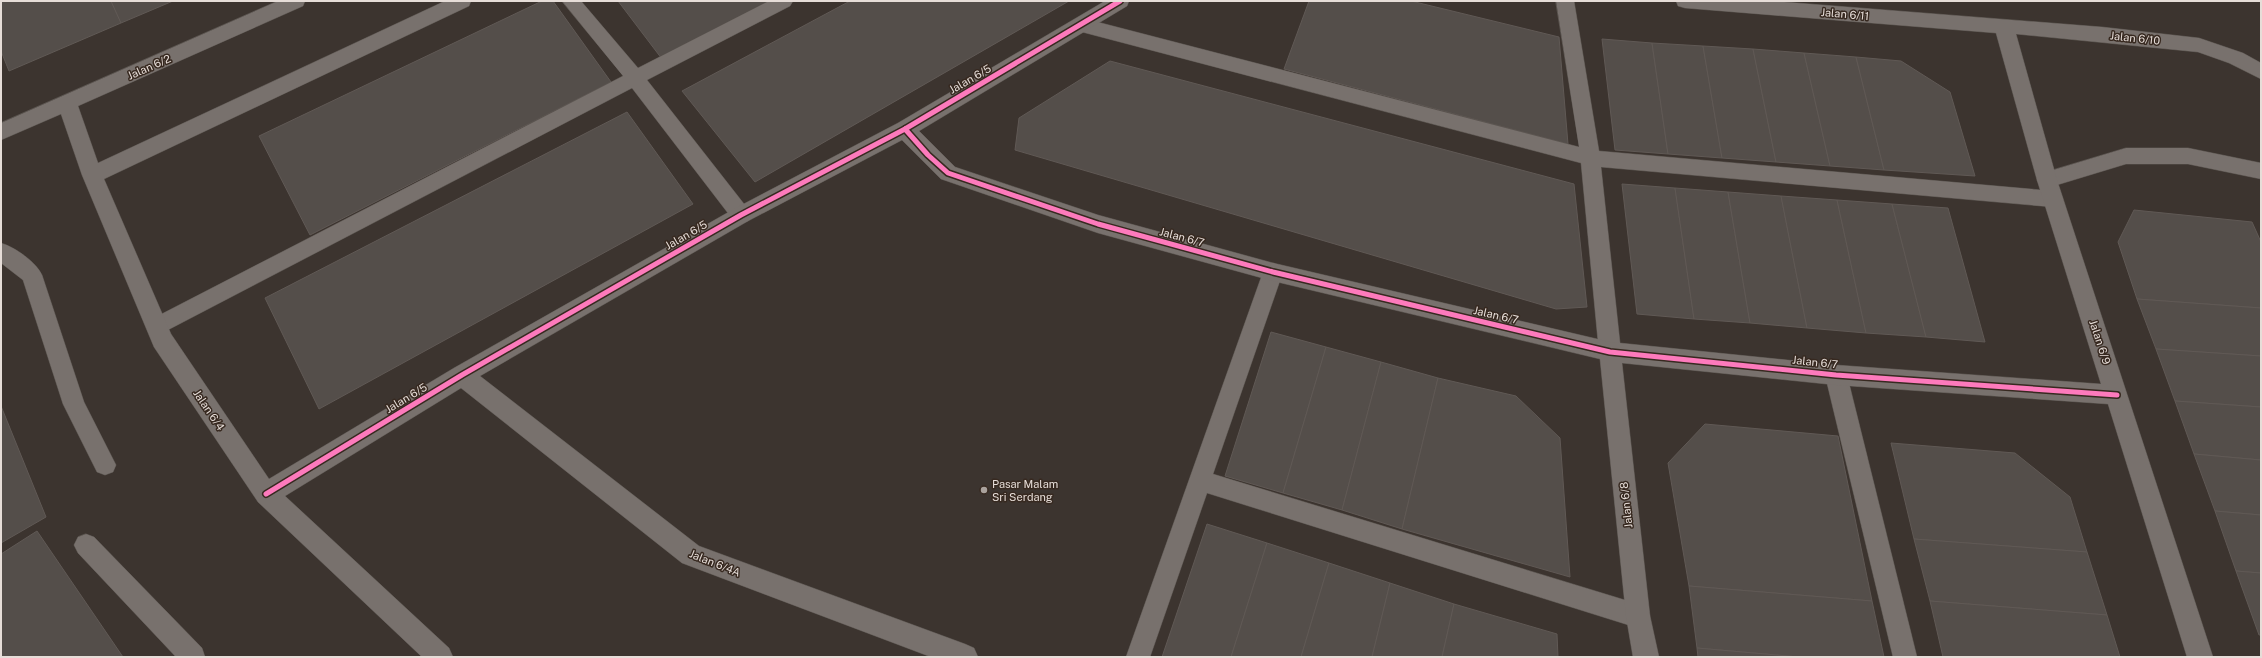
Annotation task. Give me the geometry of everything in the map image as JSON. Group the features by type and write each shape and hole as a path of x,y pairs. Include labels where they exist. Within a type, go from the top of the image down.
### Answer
{"street":[{"name":"Jalan 6/2","path":"1,132 296,1"},
{"path":"92,175 462,1"},
{"name":"Jalan 6/5","path":"266,494 462,375 741,215 905,129 1120,1"},
{"name":"Jalan 6/11","path":"1685,1 2004,26"},
{"name":"Jalan 6/10","path":"2004,26 2199,45 2236,58 2261,72"},
{"name":"Jalan 6/9","path":"2004,26 2050,189 2200,657"},
{"name":"Jalan 6/4","path":"67,104 92,175 162,340 266,494 440,657"},
{"name":"Jalan 6/7","path":"905,129 928,155 948,173 1098,224 1273,272 1610,352 1836,375 2117,395"},
{"name":"Jalan 6/8","path":"1610,352 1638,616 1646,657"},
{"name":"Jalan 6/4A","path":"462,375 690,555 965,657"}],"lane":[{"path":"571,1 634,77 741,215"},
{"path":"157,326 634,77 784,1"},
{"path":"1565,1 1590,158 1610,352"},
{"path":"1082,25 1590,158 2050,189 2126,156 2188,156 2259,174"},
{"path":"1,251 32,275 74,404 105,465"},
{"path":"1138,657 1201,481 1273,272"},
{"path":"1836,375 1905,657"},
{"path":"1201,481 1638,616"},
{"path":"86,545 193,657"}],"building":[{"path":"1,1 111,1 121,23 9,71 1,51"},
{"path":"111,1 173,1 121,23"},
{"path":"542,1 553,1 611,82 310,235 259,136"},
{"path":"618,1 773,1 662,59"},
{"path":"850,1 1069,1 755,182 682,91"},
{"path":"1309,1 1411,1 1559,37 1568,144 1284,69"},
{"path":"1602,39 1652,43 1668,154 1615,150"},
{"path":"1652,43 1703,46 1722,158 1668,154"},
{"path":"1703,46 1753,49 1776,162 1722,158"},
{"path":"1753,49 1804,53 1830,166 1776,162"},
{"path":"1804,53 1856,57 1884,170 1830,166"},
{"path":"1856,57 1901,61 1950,92 1975,176 1884,170"},
{"path":"1110,61 1574,184 1587,307 1556,309 1015,150 1019,118"},
{"path":"627,112 693,204 319,409 265,298"},
{"path":"1622,184 1675,188 1694,319 1637,314"},
{"path":"1675,188 1728,192 1750,323 1694,319"},
{"path":"1728,192 1781,196 1807,328 1750,323"},
{"path":"1781,196 1837,200 1866,333 1807,328"},
{"path":"1837,200 1892,204 1926,337 1866,333"},
{"path":"1892,204 1948,208 1985,342 1926,337"},
{"path":"2134,210 2252,222 2261,242 2261,308 2137,299 2118,242"},
{"path":"2137,299 2261,308 2261,356 2156,349"},
{"path":"1271,332 1326,347 1283,493 1225,476"},
{"path":"1326,347 1381,362 1342,510 1283,493"},
{"path":"2156,349 2261,356 2261,407 2175,401"},
{"path":"1381,362 1438,378 1402,529 1342,510"},
{"path":"1438,378 1516,396 1560,438 1570,577 1402,529"},
{"path":"2175,401 2261,407 2261,460 2194,454"},
{"path":"1,406 46,517 1,543"},
{"path":"1705,424 1838,436 1872,601 1689,586 1668,463"},
{"path":"1891,443 2015,453 2070,497 2087,552 1914,539"},
{"path":"2194,454 2261,460 2261,515 2215,511"},
{"path":"2215,511 2261,515 2261,573 2236,571"},
{"path":"1207,524 1267,543 1231,657 1162,657"},
{"path":"37,531 123,657 1,657 1,554"},
{"path":"1914,539 2087,552 2107,615 1930,601"},
{"path":"1267,543 1329,563 1301,657 1231,657"},
{"path":"1329,563 1390,583 1372,657 1301,657"},
{"path":"2236,571 2261,573 2261,635 2259,635"},
{"path":"1390,583 1454,604 1442,657 1372,657"},
{"path":"1689,586 1872,601 1884,657 1799,657 1697,648"},
{"path":"1930,601 2107,615 2120,657 1943,657"},
{"path":"1454,604 1557,634 1558,657 1442,657"},
{"path":"1697,648 1799,657 1698,657"}],"cycle path":[{"path":"266,494 462,375 741,215 905,129 1120,1"},
{"path":"905,129 928,155 948,173 1098,224 1273,272 1610,352 1836,375 2117,395"}],"place":[{"name":"Pasar Malam Sri Serdang","path":"984,490"}]}
